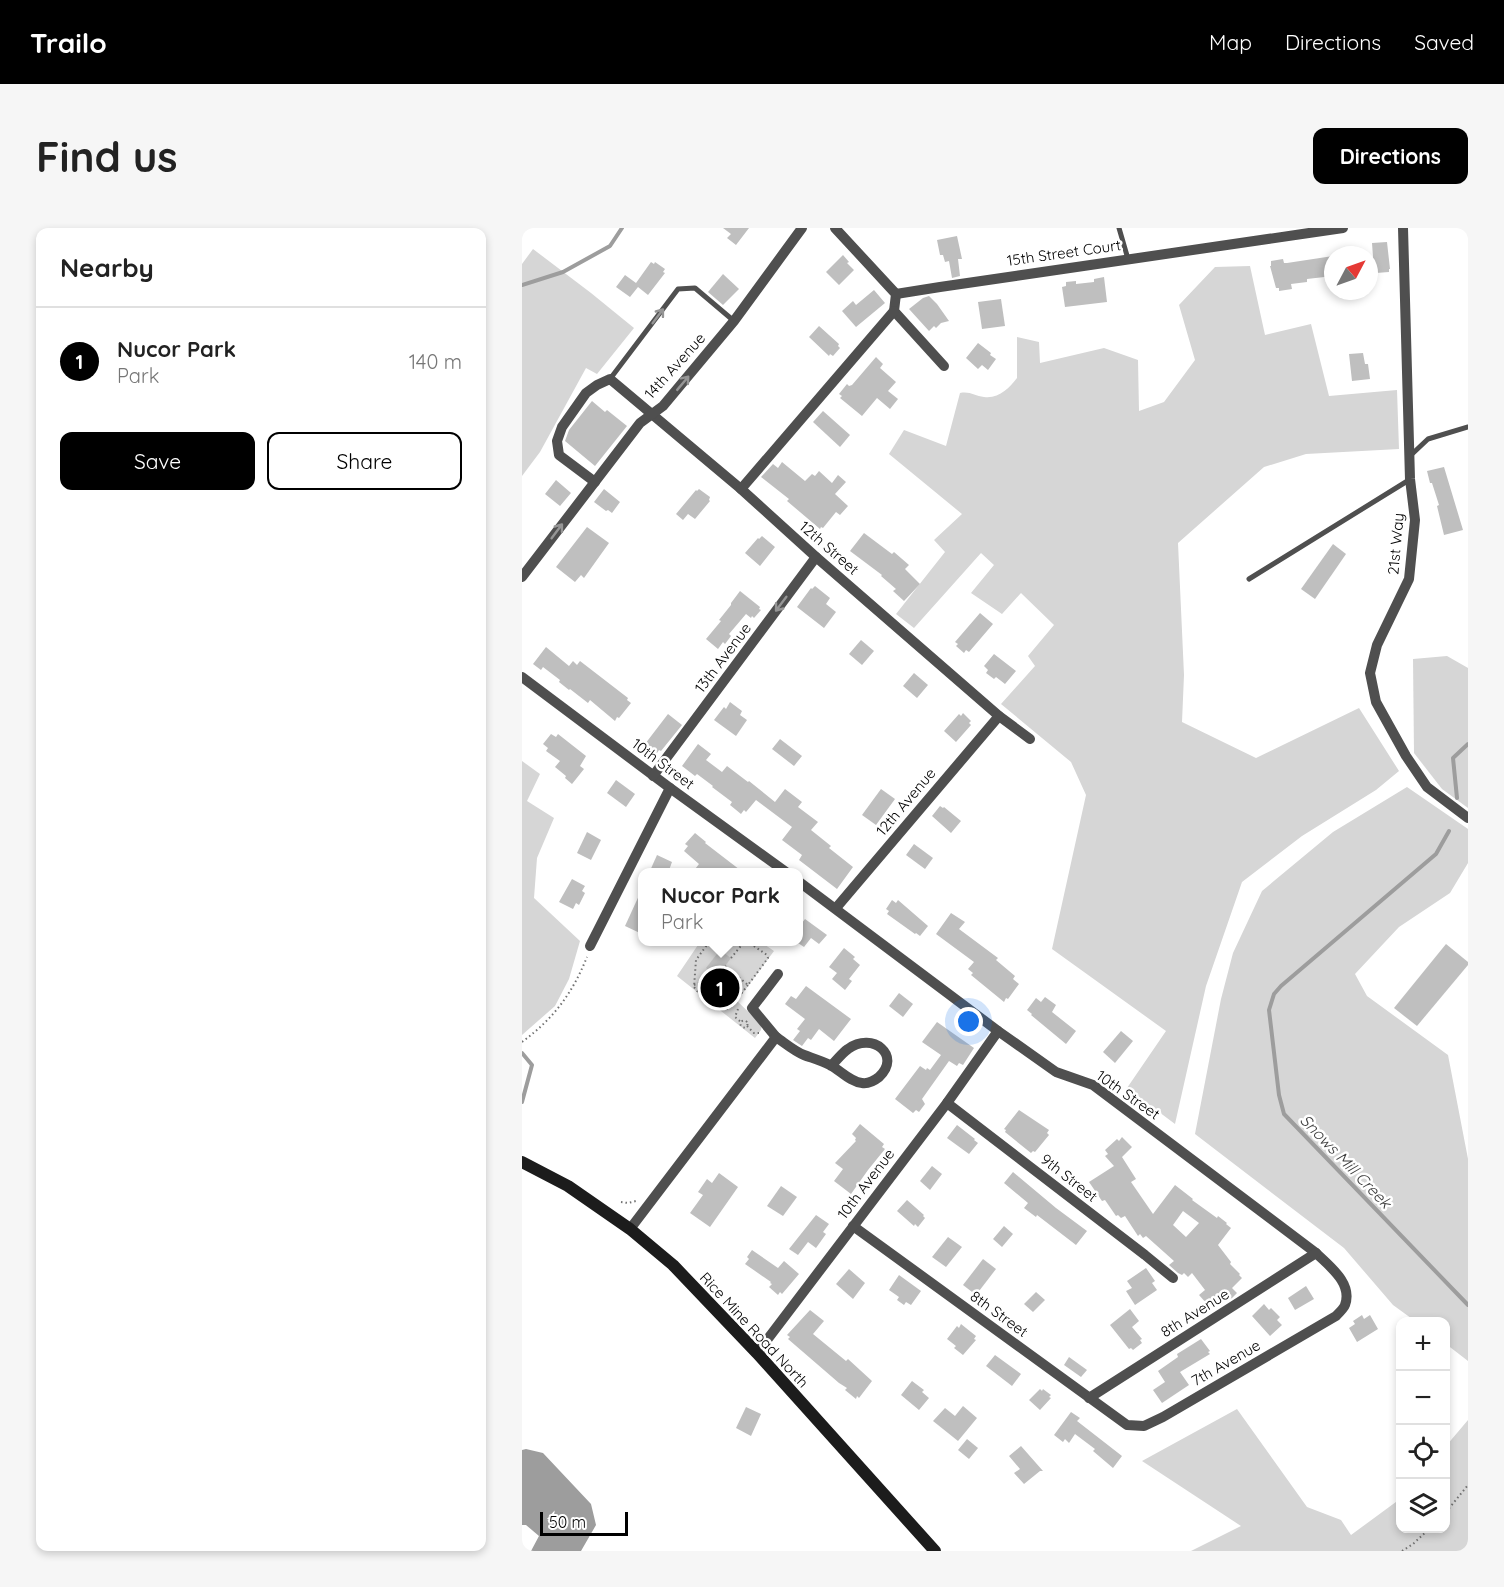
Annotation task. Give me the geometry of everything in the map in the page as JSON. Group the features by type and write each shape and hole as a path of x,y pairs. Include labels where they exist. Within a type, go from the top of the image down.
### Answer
{"main road":[{"name":"Rice Mine Road North","path":"522,1162 568,1186 630,1229 673,1265 757,1353 935,1551"}],"street":[{"name":"14th Avenue","path":"522,578 640,423 663,406 734,321 802,228"},
{"path":"741,489 894,311 896,294 835,228"},
{"name":"15th Street Court","path":"896,294 1343,228"},
{"name":"21st Way","path":"1404,228 1410,479 1415,520 1409,579 1377,645 1370,673 1376,702 1406,756 1427,787 1468,819"},
{"path":"894,311 944,366"},
{"path":"595,482 559,455 557,441 562,427 586,393 610,379"},
{"name":"12th Street","path":"610,379 741,489 999,716 1030,739"},
{"name":"13th Avenue","path":"653,776 816,557"},
{"name":"10th Street","path":"522,677 779,868"},
{"name":"12th Avenue","path":"836,908 999,716"},
{"path":"590,946 670,788"},
{"name":"10th Street","path":"803,885 1056,1072 1093,1086 1316,1253 1340,1277 1346,1290 1345,1305 1336,1316"},
{"path":"778,974 752,1008 776,1037 801,1054 831,1065 860,1083 873,1082 885,1071 887,1056 879,1046 866,1042 846,1050 831,1065"},
{"name":"10th Avenue","path":"757,1353 947,1103 998,1031"},
{"path":"630,1229 776,1037"},
{"name":"9th Street","path":"947,1103 1173,1278"},
{"name":"8th Street","path":"853,1226 1127,1425"},
{"name":"8th Avenue","path":"1089,1398 1316,1253"},
{"name":"7th Avenue","path":"1127,1425 1144,1426 1163,1417 1336,1316"}],"lane":[{"path":"1119,228 1128,259"},
{"path":"610,379 678,289 695,288 734,321"},
{"path":"1411,455 1428,439 1468,427"},
{"path":"1249,579 1410,479"}],"path":[{"path":"522,1041 539,1029 565,1001 582,970 590,946"},
{"path":"706,946 696,960 694,985 720,1009 726,1010 768,958 754,946"},
{"path":"731,958 741,946"},
{"path":"725,966 748,985"},
{"path":"694,985 708,979 712,973"},
{"path":"738,1008 735,1017 743,1027 747,1026 754,1033 763,1031"},
{"path":"1450,1507 1468,1485"},
{"path":"1402,1551 1425,1533"}],"shaded area":[{"path":"533,249 634,328 597,374 586,368 540,452 522,476 522,264"},
{"path":"1250,266 1265,335 1311,324 1329,396 1397,390 1399,449 1306,454 1264,467 1178,543 1184,675 1182,722 1256,758 1359,708 1399,771 1376,790 1302,836 1242,882 1206,986 1175,1124 1127,1088 1166,1031 1052,949 1086,795 1071,762 1001,704 1035,666 1028,656 1054,625 1021,593 1002,614 971,593 994,565 981,553 914,628 896,614 945,552 934,540 962,514 889,454 904,430 946,446 960,393 984,397 999,395 1017,378 1017,337 1039,342 1040,363 1104,348 1138,360 1139,411 1164,402 1195,360 1179,305 1215,267"},
{"path":"1447,656 1468,668 1468,808 1442,789 1414,753 1413,659"},
{"path":"522,761 540,774 527,801 554,818 537,858 534,898 580,941 569,979 555,1006 522,1035"},
{"path":"1407,787 1468,829 1468,863 1450,893 1399,927 1355,974 1367,996 1448,1055 1468,1159 1468,1361 1450,1347 1450,1317 1410,1317 1393,1305 1344,1248 1195,1134 1221,999 1233,953 1262,891 1333,832"},
{"path":"697,946 767,946 774,951 737,1001 762,1025 755,1038 677,976"},
{"path":"1237,1409 1307,1507 1341,1520 1351,1535 1396,1502 1396,1533 1450,1533 1450,1441 1468,1420 1468,1551 1191,1551 1241,1526 1142,1461"},
{"path":"522,1450 543,1453 591,1504 596,1525 581,1551 531,1551 539,1536 526,1525 522,1525"}],"building":[{"path":"723,228 749,228 736,245 727,238 731,234"},
{"path":"957,236 962,259 958,259 960,276 952,278 949,261 945,262 943,255 940,255 937,240"},
{"path":"1387,242 1389,272 1378,273 1378,246 1372,246 1372,243"},
{"path":"843,255 854,270 839,285 826,272"},
{"path":"1324,257 1324,277 1307,279 1307,282 1291,284 1292,289 1279,291 1279,288 1276,288 1270,266 1271,261 1283,259 1284,263"},
{"path":"651,262 665,269 663,272 665,273 648,295 638,287 630,297 616,287 625,275 636,283"},
{"path":"723,274 739,289 723,305 708,292"},
{"path":"1104,277 1107,302 1065,307 1062,287 1066,286 1066,282 1076,281 1076,284 1094,282 1094,279"},
{"path":"874,290 885,303 856,327 842,311 853,301 856,305"},
{"path":"929,296 949,321 941,323 936,328 934,326 929,331 909,309"},
{"path":"1001,299 1005,326 982,329 978,302"},
{"path":"819,326 839,344 840,348 833,356 830,354 829,356 809,337"},
{"path":"978,343 996,359 988,370 982,365 978,369 966,358"},
{"path":"1363,353 1365,364 1368,364 1370,379 1352,381 1349,354"},
{"path":"876,357 883,364 880,368 896,382 888,391 898,399 890,409 877,398 862,416 840,398 842,396 839,394 847,384 852,385"},
{"path":"592,401 627,426 595,466 565,441 569,430"},
{"path":"823,411 850,435 840,447 813,422"},
{"path":"782,462 805,481 819,471 832,483 838,475 846,482 835,494 848,506 840,515 836,512 820,529 787,501 789,499 761,477 773,464 778,468"},
{"path":"1444,467 1463,530 1444,535 1437,506 1439,505 1427,471"},
{"path":"556,480 571,493 560,506 545,494"},
{"path":"604,489 620,502 612,513 594,502"},
{"path":"699,489 710,497 710,501 695,519 688,514 683,520 676,514"},
{"path":"587,527 609,543 584,578 581,575 575,582 556,567"},
{"path":"864,533 892,554 894,552 909,565 905,569 920,584 904,601 893,591 896,589 882,575 850,551"},
{"path":"762,536 775,547 760,566 745,553"},
{"path":"1333,544 1346,554 1315,599 1301,589"},
{"path":"815,586 830,598 826,604 836,612 824,628 797,607"},
{"path":"740,591 761,610 754,618 746,614 729,634 731,636 725,644 723,642 718,649 706,639 721,621 719,620"},
{"path":"980,613 993,624 969,652 966,650 964,653 955,642"},
{"path":"861,640 874,651 862,665 849,654"},
{"path":"546,647 569,666 573,661 577,665 580,661 628,698 627,700 631,703 619,718 617,717 615,721 590,700 588,703 569,690 543,667 541,670 533,664"},
{"path":"994,654 1016,671 1005,684 986,673 988,670 984,666"},
{"path":"914,673 928,685 917,698 903,686"},
{"path":"730,702 742,711 740,715 747,720 736,736 714,720"},
{"path":"963,713 971,721 969,723 971,725 956,742 944,731 959,714 961,716"},
{"path":"668,714 682,725 657,753 645,744"},
{"path":"551,734 556,737 558,734 586,756 580,766 584,769 572,784 555,767 560,761 546,751 548,748 543,744"},
{"path":"780,739 802,756 794,766 772,749"},
{"path":"698,744 711,754 706,760 722,772 727,766 775,802 785,789 802,802 798,807 818,822 811,830 853,867 837,889 799,860 802,855 782,840 792,827 756,800 746,812 744,810 741,814 730,805 732,802 713,786 682,766"},
{"path":"616,780 635,794 626,807 607,793"},
{"path":"881,789 895,799 876,825 862,815"},
{"path":"940,806 961,821 951,833 932,816"},
{"path":"587,832 601,840 591,860 577,853"},
{"path":"695,833 738,868 696,868 699,864 684,851 688,846 685,844"},
{"path":"914,844 933,858 925,869 906,855"},
{"path":"657,855 672,862 670,868 651,868"},
{"path":"572,879 585,886 582,891 585,893 579,905 576,903 573,909 559,902"},
{"path":"638,898 638,932 625,926"},
{"path":"892,900 896,903 898,900 928,926 920,936 887,914 889,911 886,909"},
{"path":"951,913 965,922 959,929 998,958 996,960 1015,976 1013,979 1019,984 1004,1002 971,975 973,973 968,969 974,962 936,934"},
{"path":"805,919 827,935 819,944 811,938 802,946"},
{"path":"1446,944 1468,962 1468,965 1417,1026 1394,1008"},
{"path":"844,948 855,957 853,959 860,965 849,979 852,981 845,990 832,979 837,973 829,967"},
{"path":"720,950 731,958 717,977 706,968"},
{"path":"806,986 851,1019 834,1041 819,1029 811,1040 808,1038 802,1046 793,1040 800,1031 797,1029 805,1019 785,1004 791,996 796,999"},
{"path":"899,993 913,1004 903,1017 889,1006"},
{"path":"1045,997 1056,1005 1052,1012 1076,1031 1066,1044 1027,1010 1036,998 1041,1002"},
{"path":"937,1022 974,1048 963,1065 959,1063 957,1066 949,1061 922,1099 925,1104 919,1112 916,1110 913,1113 895,1099 920,1066 930,1070 941,1055 922,1042"},
{"path":"1121,1031 1133,1041 1115,1063 1103,1052"},
{"path":"1019,1110 1049,1130 1047,1133 1049,1135 1035,1152 1031,1153 1005,1132 1004,1129"},
{"path":"860,1124 884,1144 882,1147 885,1149 851,1194 834,1181 843,1169 835,1163 856,1141 852,1134"},
{"path":"957,1125 978,1143 969,1154 947,1138"},
{"path":"1122,1137 1132,1147 1122,1157 1136,1179 1131,1182 1153,1214 1175,1185 1231,1228 1218,1245 1242,1278 1232,1288 1237,1293 1232,1298 1224,1294 1215,1302 1212,1300 1207,1304 1199,1295 1205,1290 1192,1273 1188,1277 1184,1273 1182,1275 1178,1273 1169,1265 1174,1261 1146,1236 1143,1238 1140,1234 1138,1236 1125,1216 1121,1218 1116,1216 1105,1200 1102,1201 1089,1182 1114,1166 1105,1156 1108,1154 1105,1150 1117,1139 1119,1141","holes":["1183,1211 1199,1223 1186,1237 1173,1225"]},
{"path":"932,1166 942,1174 930,1190 920,1181"},
{"path":"1013,1172 1087,1231 1076,1245 1037,1215 1036,1217 1024,1208 1028,1203 1004,1183"},
{"path":"719,1173 738,1187 710,1227 690,1213 703,1195 698,1192 707,1179 712,1183"},
{"path":"781,1186 797,1197 783,1216 767,1206"},
{"path":"907,1200 924,1215 925,1218 918,1227 897,1211"},
{"path":"816,1215 829,1224 823,1232 826,1234 816,1248 808,1242 798,1255 789,1249"},
{"path":"1004,1226 1013,1234 1002,1247 993,1239"},
{"path":"948,1237 962,1247 946,1267 932,1257"},
{"path":"752,1250 778,1268 784,1261 799,1274 782,1294 780,1292 778,1295 769,1287 771,1282 745,1264"},
{"path":"983,1259 996,1269 976,1295 963,1285"},
{"path":"1146,1268 1155,1281 1152,1283 1157,1290 1135,1305 1126,1291 1132,1288 1127,1281"},
{"path":"849,1269 865,1283 853,1299 836,1284"},
{"path":"899,1275 921,1291 911,1305 906,1302 904,1305 897,1300 899,1297 889,1290"},
{"path":"1306,1286 1314,1299 1295,1310 1288,1298"},
{"path":"1036,1292 1045,1300 1033,1312 1024,1304"},
{"path":"1264,1304 1280,1317 1277,1320 1282,1325 1270,1336 1252,1316"},
{"path":"1130,1309 1139,1321 1132,1327 1142,1339 1140,1340 1142,1343 1133,1350 1129,1349 1110,1325"},
{"path":"810,1310 824,1321 813,1334 846,1361 848,1359 872,1381 859,1398 857,1396 856,1399 845,1390 847,1388 788,1339 790,1337 787,1335"},
{"path":"1362,1315 1364,1319 1370,1315 1378,1329 1357,1342 1349,1328 1355,1324 1353,1321"},
{"path":"961,1324 976,1336 974,1339 976,1340 963,1355 947,1339"},
{"path":"1201,1339 1210,1354 1180,1372 1189,1385 1162,1403 1153,1390 1165,1382 1158,1371 1178,1357 1177,1354"},
{"path":"995,1355 1021,1374 1012,1386 986,1366"},
{"path":"1069,1357 1087,1370 1081,1377 1064,1365"},
{"path":"912,1381 924,1390 922,1392 929,1398 919,1410 901,1395"},
{"path":"1040,1389 1051,1395 1049,1397 1051,1398 1040,1410 1029,1400"},
{"path":"963,1406 977,1418 958,1441 933,1421 945,1408 955,1416"},
{"path":"746,1407 761,1414 751,1436 736,1428"},
{"path":"1071,1412 1080,1418 1077,1421 1122,1456 1113,1468 1093,1451 1095,1449 1075,1434 1069,1443 1065,1439 1063,1442 1054,1435"},
{"path":"967,1439 978,1448 969,1459 958,1450"},
{"path":"1021,1446 1043,1471 1024,1484 1014,1473 1020,1469 1009,1456"}],"waterway":[{"path":"522,285 563,272 610,246 622,228"},
{"name":"Snows Mill Creek","path":"1457,798 1453,758 1468,744"},
{"name":"Snows Mill Creek","path":"1449,831 1436,854 1281,986 1274,994 1269,1010 1279,1095 1284,1114 1468,1305"},
{"path":"522,1053 532,1065 522,1102"}],"place":[{"name":"Nucor Park","path":"720,988"}]}
